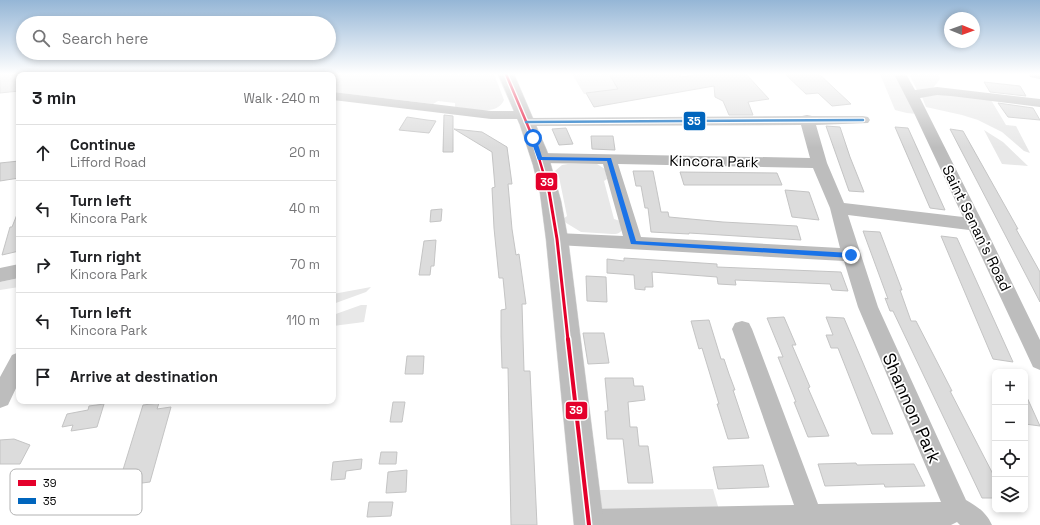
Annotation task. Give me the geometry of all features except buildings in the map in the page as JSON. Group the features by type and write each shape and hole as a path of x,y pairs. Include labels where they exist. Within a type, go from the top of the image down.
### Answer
{"main road":[{"path":"516,98 540,158 547,184 557,239 589,523"}],"street":[{"path":"354,98 524,119 863,120"},
{"name":"Saint Senan's Road","path":"914,98 976,225 1040,361"},
{"path":"1004,98 1040,103"},
{"path":"557,239 851,255 838,208 819,163 807,119"},
{"name":"Kincora Park","path":"540,158 819,163"},
{"path":"609,160 634,243"},
{"path":"838,208 976,225"},
{"name":"Shannon Park","path":"851,255 868,307 952,516"},
{"path":"0,274 16,271"},
{"path":"742,329 810,516"},
{"path":"0,398 16,367"},
{"path":"589,523 746,522 810,516 968,515 979,525"}],"shaded area":[{"path":"387,98 503,98 504,100 500,105 489,110 475,110 455,107 455,103 438,101 433,104"},
{"path":"890,98 909,98 917,114 907,113 895,110"},
{"path":"923,98 978,98 991,100 1006,125 1016,126 1030,153 1024,151 1002,132 978,120 926,107"},
{"path":"984,130 1003,142 1028,166 1002,164"},
{"path":"597,164 605,169 607,179 604,181 614,219 620,221 622,230 620,232 617,234 612,234 581,232 563,221 563,219 567,216 559,177 555,175 555,171 562,165"},
{"path":"16,279 16,287 0,290 0,282"},
{"path":"371,287 366,292 336,303 336,293"},
{"path":"361,305 367,305 364,322 336,326 336,314"},
{"path":"713,489 719,510 605,511 596,504 599,490"}],"transit line":[{"name":"39","path":"517,98 538,151 551,201 557,239 589,525"},
{"name":"35","path":"526,122 863,120"}],"route":[{"path":"533,138 540,158 609,160 634,243 851,255"}]}
